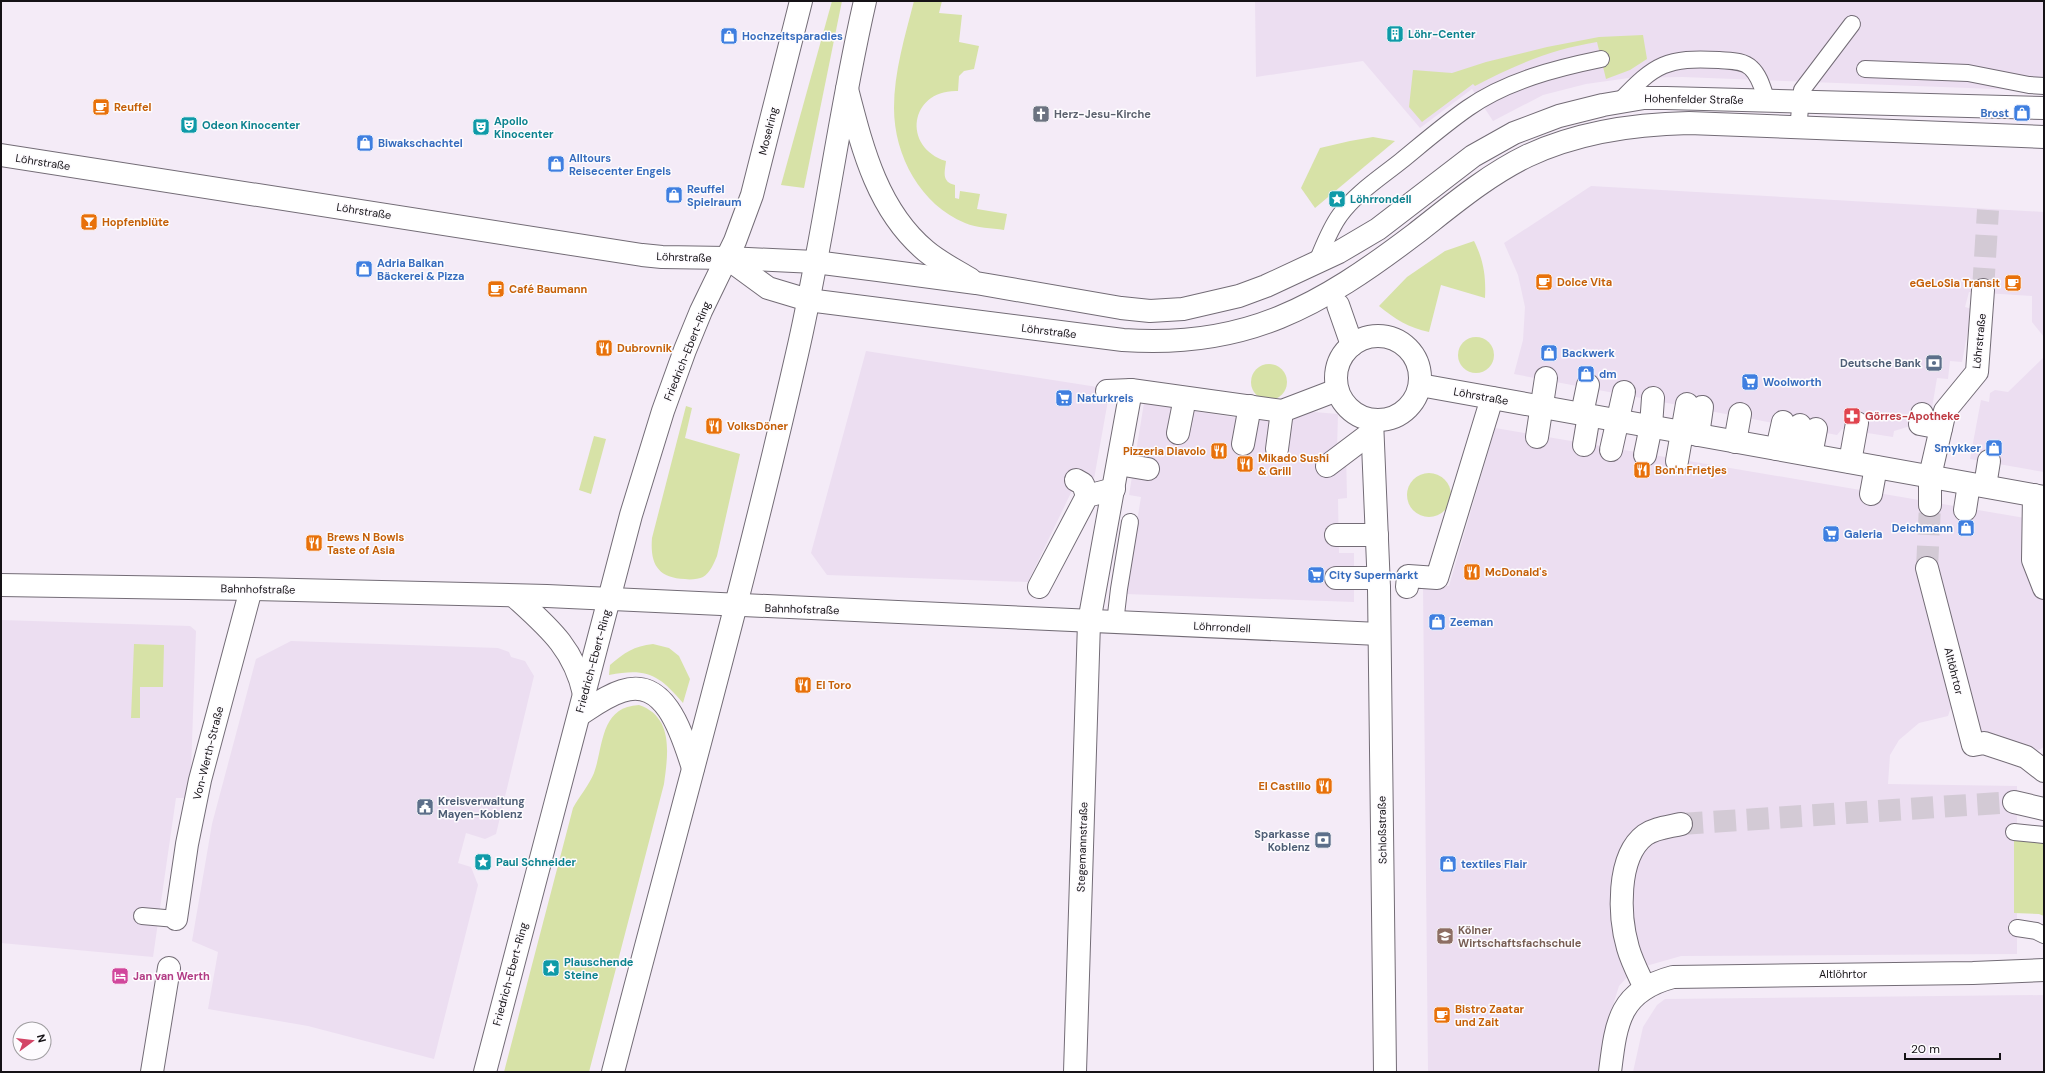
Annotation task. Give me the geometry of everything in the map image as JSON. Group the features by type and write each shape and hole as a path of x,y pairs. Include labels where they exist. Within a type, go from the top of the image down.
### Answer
{"street":[{"name":"Moselring","path":"727,258 752,195 801,1"},
{"path":"613,1072 735,606 797,355 865,1"},
{"path":"847,89 869,166 878,187 896,217 926,251 976,283"},
{"name":"Hohenfelder Straße","path":"1359,241 1397,215 1473,156 1497,141 1534,124 1559,116 1620,101 1659,98 2044,108"},
{"name":"Löhrstraße","path":"727,258 768,288 808,300 1117,339 1149,342 1195,340 1237,332 1296,311 1324,298 1367,269 1496,173 1529,155 1550,147 1613,130 1653,124 1689,123 1798,128"},
{"path":"1798,128 2044,137"},
{"name":"Löhrstraße","path":"1,155 642,255 815,262 976,283 1121,308 1165,311 1202,305 1239,296 1316,264 1359,241"},
{"name":"Friedrich-Ebert-Ring","path":"485,1072 631,515 671,389 695,325 727,258"},
{"name":"Löhrstraße","path":"1930,476 1945,411 1977,372 1983,290"},
{"path":"1338,305 1352,346"},
{"path":"1327,466 1372,426 1403,413 1415,398 1420,385 1419,371 1414,357 1405,346 1394,340 1380,336 1364,338 1352,346 1339,362 1336,376 1337,390 1344,404 1372,426"},
{"path":"1537,437 1546,378"},
{"path":"1108,383 1132,390 1282,411 1337,390"},
{"name":"Löhrstraße","path":"1420,385 2039,496"},
{"path":"1584,445 1588,385"},
{"path":"1093,607 1132,390"},
{"path":"1611,450 1624,392"},
{"path":"1178,433 1185,398"},
{"path":"1407,588 1408,576 1438,578 1452,555 1474,483 1492,398"},
{"path":"1645,455 1651,426 1653,398"},
{"path":"1237,444 1244,406"},
{"path":"1677,461 1690,433 1695,406"},
{"path":"1277,449 1282,411"},
{"path":"1735,442 1740,414"},
{"path":"1922,414 1920,424 1941,428"},
{"path":"1844,461 1851,425"},
{"path":"1336,578 1379,583 1372,426"},
{"path":"1794,452 1800,426 1794,452"},
{"path":"1965,510 1989,461"},
{"path":"1118,464 1148,469"},
{"path":"1871,494 1876,467"},
{"path":"1930,476 1930,504"},
{"path":"1039,587 1044,562 1071,508 1114,489"},
{"path":"2039,496 2033,560 2044,588"},
{"path":"1336,528 1376,528"},
{"name":"Altlöhrtor","path":"1928,568 1973,745 1984,743 2026,757 2044,771"},
{"name":"Schloßstraße","path":"1379,583 1385,1072"},
{"name":"Bahnhofstraße","path":"1,585 251,589 514,596 610,599 735,606 1093,607"},
{"name":"Von-Werth-Straße","path":"176,919 200,780 251,589"},
{"path":"514,596 539,619 570,654 578,668 584,694"},
{"name":"Löhrrondell","path":"1093,607 1115,623 1379,634"},
{"name":"Stegemannstraße","path":"1075,1072 1093,607"},
{"path":"579,715 605,698 623,690 646,691 656,696 674,716 681,731 693,768"},
{"path":"2014,802 2044,809"},
{"path":"1645,988 1630,954 1624,932 1622,911 1623,874 1636,845 1646,835 1660,829 1681,824"},
{"path":"152,1072 169,968"},
{"name":"Altlöhrtor","path":"1610,1072 1614,1041 1623,1011 1636,993 1659,980 1686,975 1973,973 2044,970"}],"lane":[{"path":"1798,128 1802,90 1807,81 1852,24"},
{"path":"1620,101 1639,81 1658,67 1680,59 1696,58 1737,61 1745,64 1751,68 1757,76 1767,101"},
{"path":"1316,264 1331,230 1346,207 1469,107 1508,87 1564,66 1601,59"},
{"path":"1865,69 1968,73 2029,85 2044,86"},
{"path":"1115,623 1118,590 1130,522"},
{"path":"2014,832 2044,835"},
{"path":"142,916 176,919"},
{"path":"2017,928 2032,930 2044,935"}],"shaded area":[{"path":"1255,1 2044,1 2044,91 1682,77 1629,78 1586,84 1543,95 1493,121 1472,89 1420,128 1363,61 1256,77"},
{"path":"1591,186 2044,212 2044,337 2032,322 2032,296 1969,292 1965,307 1972,309 1962,362 1950,361 1948,379 1937,378 1930,420 1894,431 1893,437 1842,429 1837,435 1514,374 1523,340 1525,307 1518,275 1504,243"},
{"path":"866,351 1110,389 1094,479 1079,476 1028,582 827,575 811,553"},
{"path":"2044,357 2044,472 1970,459 1981,400 1989,402 1990,393 1995,390 2008,392"},
{"path":"1144,403 1257,421 1290,410 1338,414 1337,450 1346,450 1347,498 1338,499 1339,553 1354,553 1354,602 1125,594 1141,497 1129,495"},
{"path":"1495,428 2025,518 2034,569 2044,599 2044,747 2035,752 1979,732 1952,704 1948,716 1919,723 1899,740 1890,755 1888,784 2017,786 2017,954 1681,956 1646,966 1630,974 1619,986 1607,1025 1598,1072 1428,1072 1423,586 1449,586"},
{"path":"1,620 190,626 196,631 190,798 176,798 153,957 1,943"},
{"path":"291,641 498,648 509,652 511,657 525,661 534,676 496,834 485,839 466,833 458,863 471,867 478,885 434,1059 308,1026 208,1009 218,952 192,941 212,824 256,659"},
{"path":"2044,995 2044,1072 1633,1072 1643,1027 1657,1005 1665,999"}],"green space":[{"path":"832,1 842,1 804,188 781,185"},
{"path":"914,1 942,1 939,13 962,15 959,42 979,46 974,69 964,71 959,76 958,91 942,93 930,99 921,109 917,120 917,132 922,144 932,154 946,161 945,176 951,184 955,185 955,198 959,199 960,191 980,194 977,209 1007,214 1004,230 970,225 949,215 935,204 923,191 913,177 905,161 895,126 894,95 901,54"},
{"path":"1643,35 1647,59 1630,70 1606,79 1597,42 1549,53 1504,71 1475,86 1473,84 1422,122 1409,107 1413,70 1452,73 1486,62 1547,47 1599,37"},
{"path":"1373,137 1395,141 1315,208 1301,188 1320,148"},
{"path":"1474,241 1484,269 1485,298 1441,285 1429,332 1402,322 1379,306 1407,277 1445,251"},
{"path":"1479,337 1489,342 1493,348 1493,362 1489,368 1483,372 1473,373 1463,368 1459,362 1458,352 1463,342 1469,338"},
{"path":"1269,364 1279,367 1284,372 1287,382 1284,392 1279,397 1269,400 1259,397 1254,392 1251,382 1254,372 1259,367"},
{"path":"686,406 692,408 685,438 740,454 717,556 708,573 697,579 675,578 668,576 657,568 652,555 652,538"},
{"path":"594,436 606,439 591,494 579,490"},
{"path":"1425,473 1433,473 1438,474 1445,479 1450,486 1450,504 1445,511 1438,516 1425,517 1417,514 1410,507 1407,499 1407,491 1410,483 1417,476"},
{"path":"134,644 164,645 163,687 140,687 140,718 131,718"},
{"path":"653,644 669,648 679,656 690,679 683,703 666,685 651,676 633,672 609,675 610,665 620,657 640,646"},
{"path":"639,705 650,711 658,718 663,727 667,749 664,784 589,1072 504,1072 573,808 594,773 602,740 610,720 626,707"},
{"path":"2014,840 2044,841 2044,916 2039,914 2014,913"}],"tunnel":[{"path":"1983,290 1988,210"},
{"path":"1927,568 1930,505"},
{"path":"1681,824 2014,802"}],"place":[{"name":"Löhr-Center","path":"1395,34"},
{"name":"Hochzeitsparadies","path":"729,36"},
{"name":"Reuffel","path":"101,107"},
{"name":"Brost","path":"2022,113"},
{"name":"Herz-Jesu-Kirche","path":"1041,114"},
{"name":"Odeon Kinocenter","path":"189,125"},
{"name":"Apollo Kinocenter","path":"481,127"},
{"name":"Biwakschachtel","path":"365,143"},
{"name":"Alltours Reisecenter Engels","path":"556,164"},
{"name":"Reuffel Spielraum","path":"674,195"},
{"name":"Löhrrondell","path":"1337,199"},
{"name":"Hopfenblüte","path":"89,222"},
{"name":"Adria Balkan Bäckerei & Pizza","path":"364,269"},
{"name":"Dolce Vita","path":"1544,282"},
{"name":"eGeLoSia Transit","path":"2013,283"},
{"name":"Café Baumann","path":"496,289"},
{"name":"Dubrovnik","path":"604,348"},
{"name":"Backwerk","path":"1549,353"},
{"name":"Deutsche Bank","path":"1934,363"},
{"name":"dm","path":"1586,374"},
{"name":"Woolworth","path":"1750,382"},
{"name":"Naturkreis","path":"1064,398"},
{"name":"Görres-Apotheke","path":"1852,416"},
{"name":"VolksDöner","path":"714,426"},
{"name":"Smykker","path":"1994,448"},
{"name":"Pizzeria Diavolo","path":"1219,451"},
{"name":"Mikado Sushi & Grill","path":"1245,464"},
{"name":"Bon'n Frietjes","path":"1642,470"},
{"name":"Deichmann","path":"1966,528"},
{"name":"Galeria","path":"1831,534"},
{"name":"Brews N Bowls Taste of Asia","path":"314,543"},
{"name":"McDonald's","path":"1472,572"},
{"name":"City Supermarkt","path":"1316,575"},
{"name":"Zeeman","path":"1437,622"},
{"name":"El Toro","path":"803,685"},
{"name":"El Castillo","path":"1324,786"},
{"name":"Kreisverwaltung Mayen-Koblenz","path":"425,807"},
{"name":"Sparkasse Koblenz","path":"1323,840"},
{"name":"Paul Schneider","path":"483,862"},
{"name":"textiles Flair","path":"1448,864"},
{"name":"Kölner Wirtschaftsfachschule","path":"1445,936"},
{"name":"Plauschende Steine","path":"551,968"},
{"name":"Jan van Werth","path":"120,976"},
{"name":"Bistro Zaatar und Zait","path":"1442,1015"}]}
